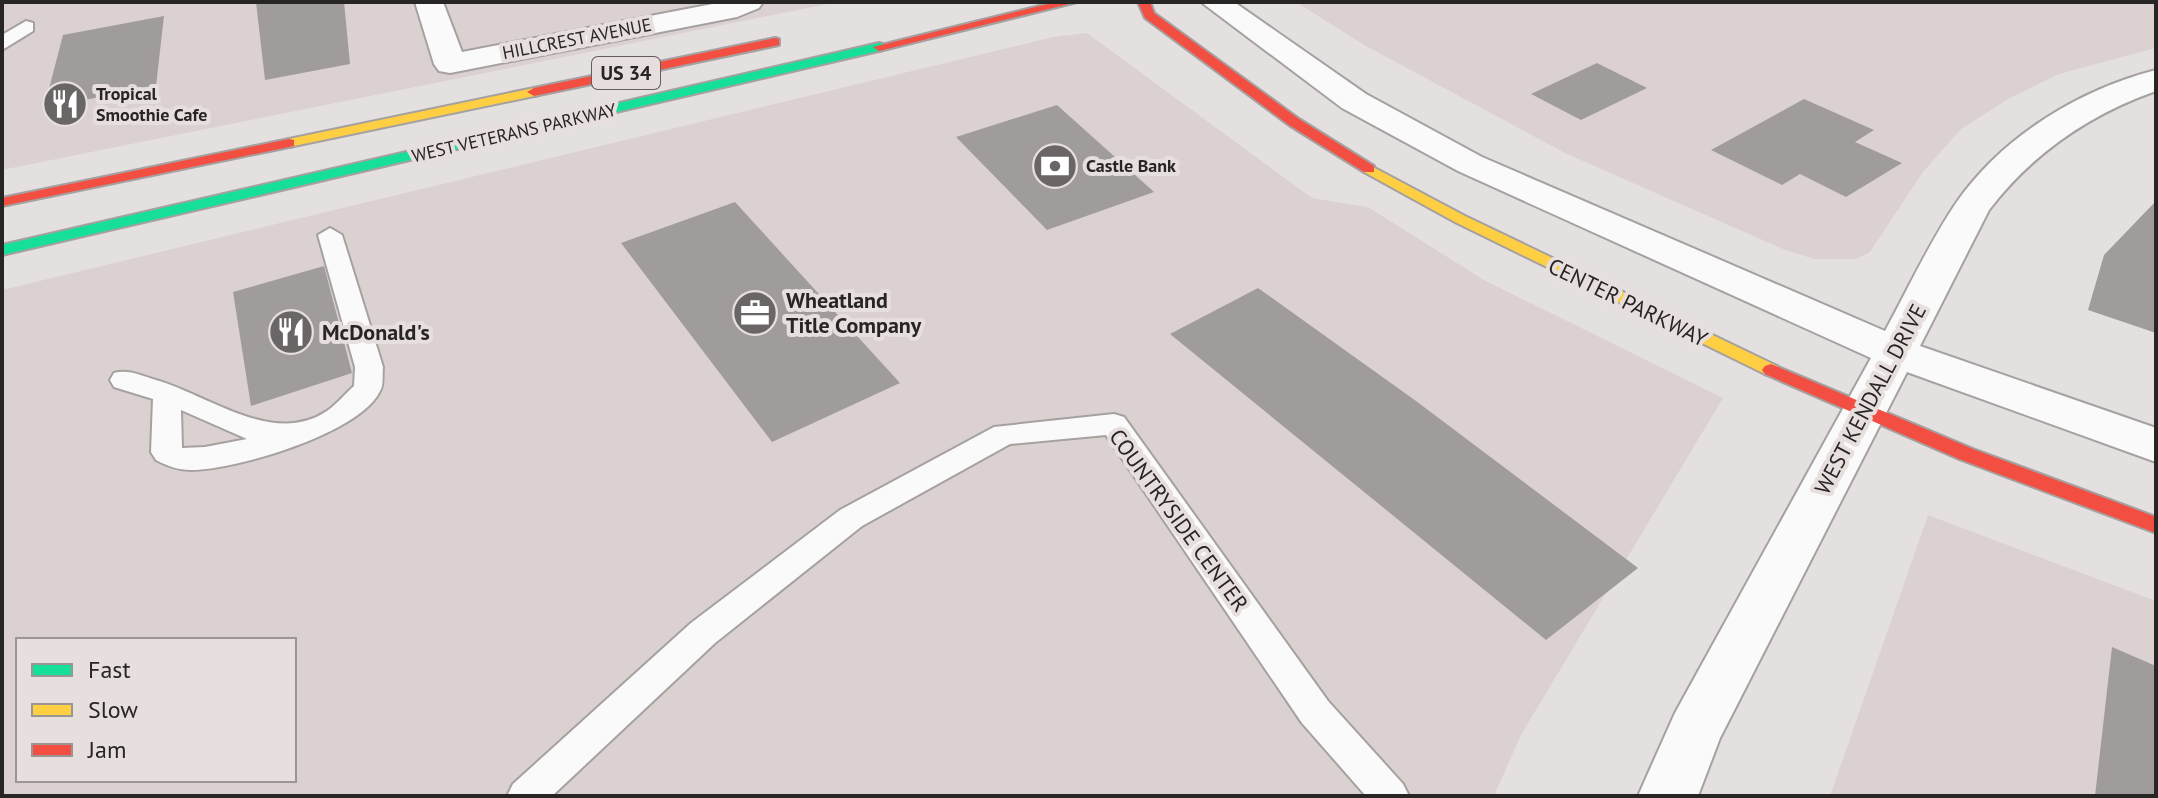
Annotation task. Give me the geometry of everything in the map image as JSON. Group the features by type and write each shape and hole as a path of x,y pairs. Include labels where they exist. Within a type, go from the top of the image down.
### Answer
{"main road":[{"name":"WEST VETERANS PARKWAY","path":"2,250 1047,11 1071,2"},
{"name":"CENTER PARKWAY","path":"1144,2 1149,15 1192,48 1294,122 1375,173 1618,298 1864,411 1966,454 2156,525"},
{"name":"WEST VETERANS PARKWAY","path":"2,202 796,38"}],"street":[{"name":"HILLCREST AVENUE","path":"429,2 450,64 737,8 749,2"},
{"path":"1215,2 1354,101 1470,164 1895,352 2156,445"},
{"name":"WEST KENDALL DRIVE","path":"1668,796 1695,731 1972,207 1996,175 2038,136 2078,110 2156,80"}],"lane":[{"path":"2,29 26,27 2,44"},
{"path":"167,393 166,452 171,457 186,460 238,452 302,433 336,419 368,389 369,367 330,235"},
{"path":"124,380 167,393 264,434 302,433"},
{"name":"COUNTRYSIDE CENTER","path":"526,796 703,633 851,518 1004,434 1114,424 1315,712 1390,796"}],"shaded area":[{"path":"2,2 838,2 2,170"},
{"path":"1296,2 2156,2 2156,48 2059,74 2010,98 1961,129 1923,172 1870,252 1856,259 1814,259 1783,249 1567,154 1364,45"},
{"path":"1087,33 1312,198 1368,207 1484,280 1723,398 1521,735 1494,796 2,796 2,290 1053,37"},
{"path":"1928,515 2156,601 2156,796 1830,796"}],"building":[{"path":"256,2 344,2 350,64 265,80"},
{"path":"164,16 156,86 44,108 63,35"},
{"path":"1597,63 1647,88 1581,120 1531,94"},
{"path":"1804,99 1874,130 1855,142 1902,163 1846,197 1800,174 1782,185 1711,150"},
{"name":"Castle Bank","path":"1057,105 1154,192 1047,230 956,137"},
{"path":"2156,201 2156,333 2088,310 2104,255"},
{"name":"Wheatland Title Company","path":"735,202 900,383 772,442 621,243"},
{"name":"McDonald's","path":"324,266 352,373 251,406 233,292"},
{"path":"1258,288 1416,401 1638,568 1546,640 1170,334"},
{"path":"2112,647 2156,666 2156,796 2095,796"}],"traffic: fast":[{"path":"2,250 879,47"}],"traffic: slow":[{"path":"289,143 534,92"},
{"path":"1369,169 1460,219 1771,370"}],"traffic: jam":[{"path":"879,47 1071,2"},
{"path":"1144,2 1149,15 1294,122 1369,169"},
{"path":"534,92 775,42"},
{"path":"2,202 289,143"},
{"path":"1771,370 1966,454 2156,525"}],"place":[{"name":"Tropical Smoothie Cafe","path":"65,104"},
{"name":"Castle Bank","path":"1055,166"},
{"name":"Wheatland Title Company","path":"755,313"},
{"name":"McDonald's","path":"291,332"}]}
